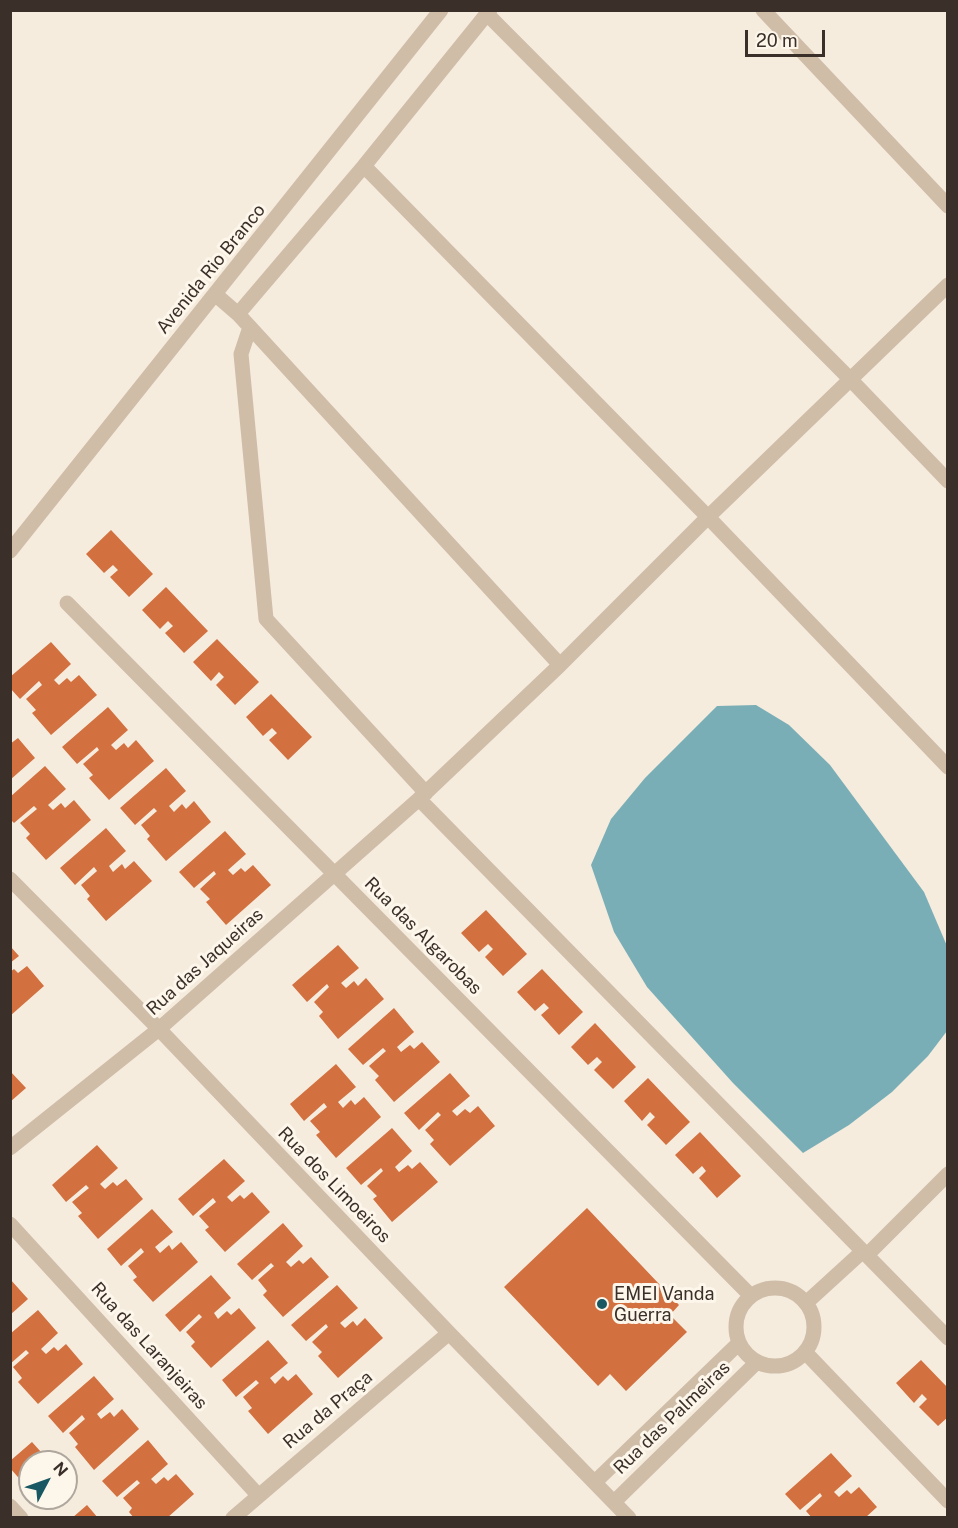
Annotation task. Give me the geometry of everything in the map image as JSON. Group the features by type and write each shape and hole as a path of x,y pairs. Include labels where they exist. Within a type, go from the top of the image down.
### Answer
{"street":[{"name":"Avenida Rio Branco","path":"10,551 441,10"},
{"path":"762,10 948,206"},
{"path":"238,314 364,166 488,12 948,481"},
{"path":"364,166 708,517 948,767"},
{"name":"Rua das Jaqueiras","path":"10,1148 159,1029 422,796 948,285"},
{"path":"216,295 238,314 560,664"},
{"path":"250,327 241,354 267,619 422,796 948,1338"},
{"name":"Rua das Algarobas","path":"67,603 751,1296"},
{"name":"Rua dos Limoeiros","path":"10,879 159,1029 629,1518"},
{"path":"806,1304 865,1253 948,1174"},
{"name":"Rua das Laranjeiras","path":"10,1224 258,1495"},
{"path":"775,1288 792,1292 806,1304 813,1319 814,1328 813,1336 805,1352 783,1366 774,1366 757,1362 744,1351 739,1343 735,1326 740,1309 751,1296 775,1288"},
{"name":"Rua da Praça","path":"233,1518 449,1333"},
{"name":"Rua das Palmeiras","path":"595,1482 739,1343"},
{"path":"805,1352 948,1501"},
{"name":"Rua das Palmeiras","path":"614,1502 757,1362"},
{"path":"10,1506 21,1518"}],"water":[{"path":"756,705 789,725 830,765 924,892 947,946 947,1031 928,1056 892,1092 849,1125 803,1153 733,1083 647,987 614,932 591,865 611,819 645,778 717,706"}],"building":[{"path":"111,530 153,574 129,597 110,577 118,570 113,565 104,573 86,554"},
{"path":"166,587 208,631 184,653 165,633 173,626 168,621 160,629 142,610"},
{"path":"217,639 259,682 235,705 216,685 224,677 219,672 211,681 193,662"},
{"path":"51,642 71,664 54,680 59,685 67,678 71,682 79,675 97,695 51,735 32,713 36,710 26,699 42,685 39,681 20,699 10,688 10,677"},
{"path":"271,694 312,737 288,760 269,740 277,733 272,728 263,736 246,717"},
{"path":"108,707 128,730 111,745 116,750 124,743 128,748 136,740 154,761 109,800 89,778 93,775 83,764 99,750 97,747 77,764 62,747"},
{"path":"18,738 35,758 10,780 10,744"},
{"path":"45,766 66,789 48,805 53,810 61,803 65,808 74,800 91,820 46,860 26,838 30,834 20,823 37,809 34,806 14,823 10,819 10,797"},
{"path":"166,768 186,791 169,806 174,812 182,804 186,809 194,801 211,822 166,861 147,839 150,836 141,825 157,811 154,808 135,825 120,808"},
{"path":"106,828 126,851 109,866 113,872 122,864 125,869 134,861 152,881 106,921 87,899 90,896 81,885 97,871 94,867 75,885 60,868"},
{"path":"225,831 246,854 228,870 233,875 241,868 245,872 253,865 271,885 226,925 206,902 210,899 200,889 216,874 214,871 194,888 179,872"},
{"path":"486,910 527,954 503,976 485,957 493,949 488,944 479,952 461,933"},
{"path":"338,945 359,968 341,983 346,988 354,981 358,986 366,978 384,999 338,1039 319,1016 323,1012 314,1002 329,987 327,984 307,1002 292,985"},
{"path":"10,946 19,956 10,963"},
{"path":"27,966 44,986 10,1016 10,972 14,969 18,973"},
{"path":"542,969 583,1012 559,1035 541,1015 549,1008 544,1003 535,1011 517,992"},
{"path":"394,1008 414,1032 397,1047 401,1052 410,1045 414,1049 422,1042 440,1062 394,1102 375,1080 379,1076 369,1066 386,1051 383,1048 363,1065 348,1049"},
{"path":"595,1023 636,1067 613,1089 594,1070 602,1062 597,1057 588,1065 571,1047"},
{"path":"336,1064 356,1087 338,1102 343,1108 351,1100 355,1105 364,1097 381,1117 336,1158 316,1135 320,1132 310,1121 327,1107 324,1103 304,1121 290,1104"},
{"path":"10,1071 26,1088 10,1102"},
{"path":"450,1073 470,1096 452,1111 457,1116 465,1109 470,1113 478,1106 495,1126 450,1166 430,1144 434,1140 425,1130 441,1115 438,1112 419,1130 404,1113"},
{"path":"648,1078 690,1122 666,1145 647,1125 655,1117 650,1112 642,1121 624,1101"},
{"path":"392,1128 412,1151 395,1167 399,1172 408,1165 412,1169 420,1162 438,1182 392,1222 373,1199 377,1196 367,1186 383,1171 381,1168 361,1185 346,1168"},
{"path":"700,1132 741,1176 717,1198 699,1178 706,1171 702,1166 693,1174 675,1155"},
{"path":"97,1145 118,1168 100,1184 105,1189 113,1182 117,1186 126,1179 143,1199 98,1239 78,1216 82,1213 72,1202 89,1188 86,1185 66,1202 52,1185"},
{"path":"224,1159 245,1181 227,1197 232,1202 240,1195 244,1199 252,1192 270,1212 225,1252 205,1230 209,1227 199,1216 216,1202 213,1198 193,1216 178,1199"},
{"name":"EMEI Vanda Guerra","path":"587,1208 679,1305 670,1315 687,1332 626,1391 610,1374 598,1386 504,1287"},
{"path":"152,1209 173,1232 155,1247 160,1253 169,1245 172,1250 181,1242 198,1262 153,1302 133,1280 137,1277 128,1266 144,1252 141,1248 121,1266 107,1249"},
{"path":"283,1223 303,1246 286,1262 291,1267 299,1260 303,1264 311,1257 329,1277 283,1317 263,1295 267,1291 258,1280 274,1266 271,1263 252,1280 237,1264"},
{"path":"211,1275 231,1298 214,1313 218,1319 227,1311 231,1315 239,1308 256,1328 211,1368 191,1346 195,1342 186,1332 202,1317 199,1314 180,1332 165,1315"},
{"path":"10,1279 28,1299 10,1315"},
{"path":"337,1285 358,1308 340,1323 345,1328 353,1321 357,1326 365,1318 383,1338 338,1378 318,1356 322,1352 312,1342 328,1327 326,1324 306,1341 291,1325"},
{"path":"38,1310 58,1333 41,1349 46,1354 54,1347 58,1351 66,1344 83,1364 38,1404 18,1382 22,1378 13,1367 29,1353 26,1350 10,1364 10,1334"},
{"path":"268,1340 288,1363 270,1378 275,1384 283,1376 288,1381 296,1374 313,1394 268,1434 248,1411 252,1408 243,1397 259,1383 256,1380 236,1397 222,1380"},
{"path":"921,1360 948,1388 948,1417 938,1426 919,1407 927,1399 922,1394 914,1403 896,1383"},
{"path":"94,1376 114,1399 97,1414 101,1419 110,1412 114,1417 122,1409 139,1429 94,1470 75,1447 78,1444 69,1433 85,1419 82,1415 63,1433 48,1416"},
{"path":"148,1440 168,1464 151,1479 156,1484 164,1477 168,1481 176,1474 194,1494 167,1518 134,1518 129,1512 132,1508 123,1498 140,1483 137,1480 117,1497 102,1481"},
{"path":"32,1442 39,1450 23,1450"},
{"path":"831,1453 852,1476 834,1492 839,1497 847,1490 851,1494 859,1487 877,1507 865,1518 812,1518 806,1511 822,1496 820,1493 800,1510 785,1494"},
{"path":"18,1454 18,1477 10,1468 10,1461"},
{"path":"87,1505 98,1518 72,1518"}],"place":[{"name":"EMEI Vanda Guerra","path":"602,1304"}]}
